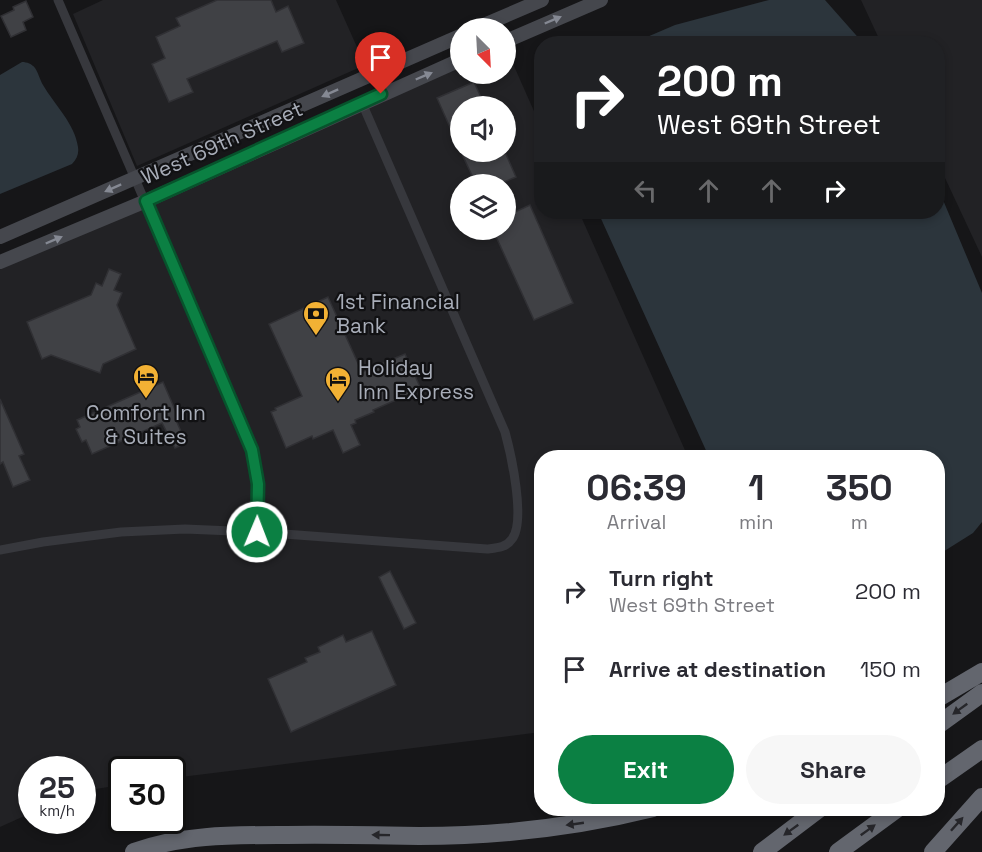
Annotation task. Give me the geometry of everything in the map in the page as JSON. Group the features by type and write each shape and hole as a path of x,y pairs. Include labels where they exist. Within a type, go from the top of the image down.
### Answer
{"highway":[{"path":"945,694 982,672"},
{"path":"945,720 982,693"},
{"path":"945,775 982,749"},
{"path":"933,852 982,796"},
{"path":"134,852 186,840 228,836 422,836 505,832 576,824 614,816"},
{"path":"762,852 809,816"},
{"path":"838,852 886,816"}],"street":[{"path":"58,0 252,450 258,484 257,532"},
{"path":"516,37 601,0"},
{"path":"500,18 538,1"},
{"name":"West 69th Street","path":"0,237 450,40"},
{"name":"West 69th Street","path":"0,262 146,201 450,64"},
{"path":"0,550 121,532 185,530 257,532 498,548 514,538 517,499 514,465 505,432 362,103"}],"shaded area":[{"path":"103,0 336,0 365,65 137,166 73,14"},
{"path":"769,0 825,0 857,36 649,36 675,25"},
{"path":"861,0 982,0 982,257 945,178 945,36 878,36"},
{"path":"22,62 35,68 43,85 69,122 76,139 78,154 72,164 0,194 0,75"},
{"path":"450,71 450,84 516,84 516,71 534,111 534,219 582,219 685,450 534,450 534,733 186,776 186,756 108,756 108,787 96,789 96,756 18,756 18,819 0,827 0,262"},
{"path":"945,205 982,293 982,522 973,533 945,551 945,450 706,450 601,219 945,219"}],"building":[{"path":"217,0 271,0 276,12 288,6 304,43 282,52 277,41 187,79 193,92 169,102 152,64 165,58 156,37 180,26 176,18"},
{"path":"26,1 33,17 23,22 26,30 11,37 1,16"},
{"path":"469,84 475,84 480,96 450,96 450,127 437,98"},
{"path":"466,162 509,162 515,174 471,174"},
{"path":"530,205 534,219 536,219 573,303 534,320 498,240 516,240 516,211"},
{"path":"109,269 121,274 114,290 122,293 117,305 136,349 103,364 100,373 51,355 42,359 27,322 91,295 96,283 102,286"},
{"path":"328,297 362,372 405,354 421,389 355,420 356,423 351,425 360,445 343,453 333,430 313,439 312,436 286,448 271,412 302,396 269,324"},
{"name":"Comfort Inn & Suites","path":"163,382 179,419 176,420 186,443 175,448 162,423 92,454 86,440 82,442 76,429 80,427 77,420"},
{"path":"0,399 24,454 19,456 30,480 13,487 3,462 0,464"},
{"path":"390,571 416,623 404,629 379,577"},
{"path":"372,631 396,685 291,732 268,679 307,662 305,658 320,652 318,647 343,635 346,642"}],"place":[{"name":"1st Financial Bank","path":"316,337"},
{"name":"Comfort Inn & Suites","path":"146,400"},
{"name":"Holiday Inn Express","path":"338,403"}],"route":[{"path":"257,532 258,484 252,450 146,201 381,94"}]}
